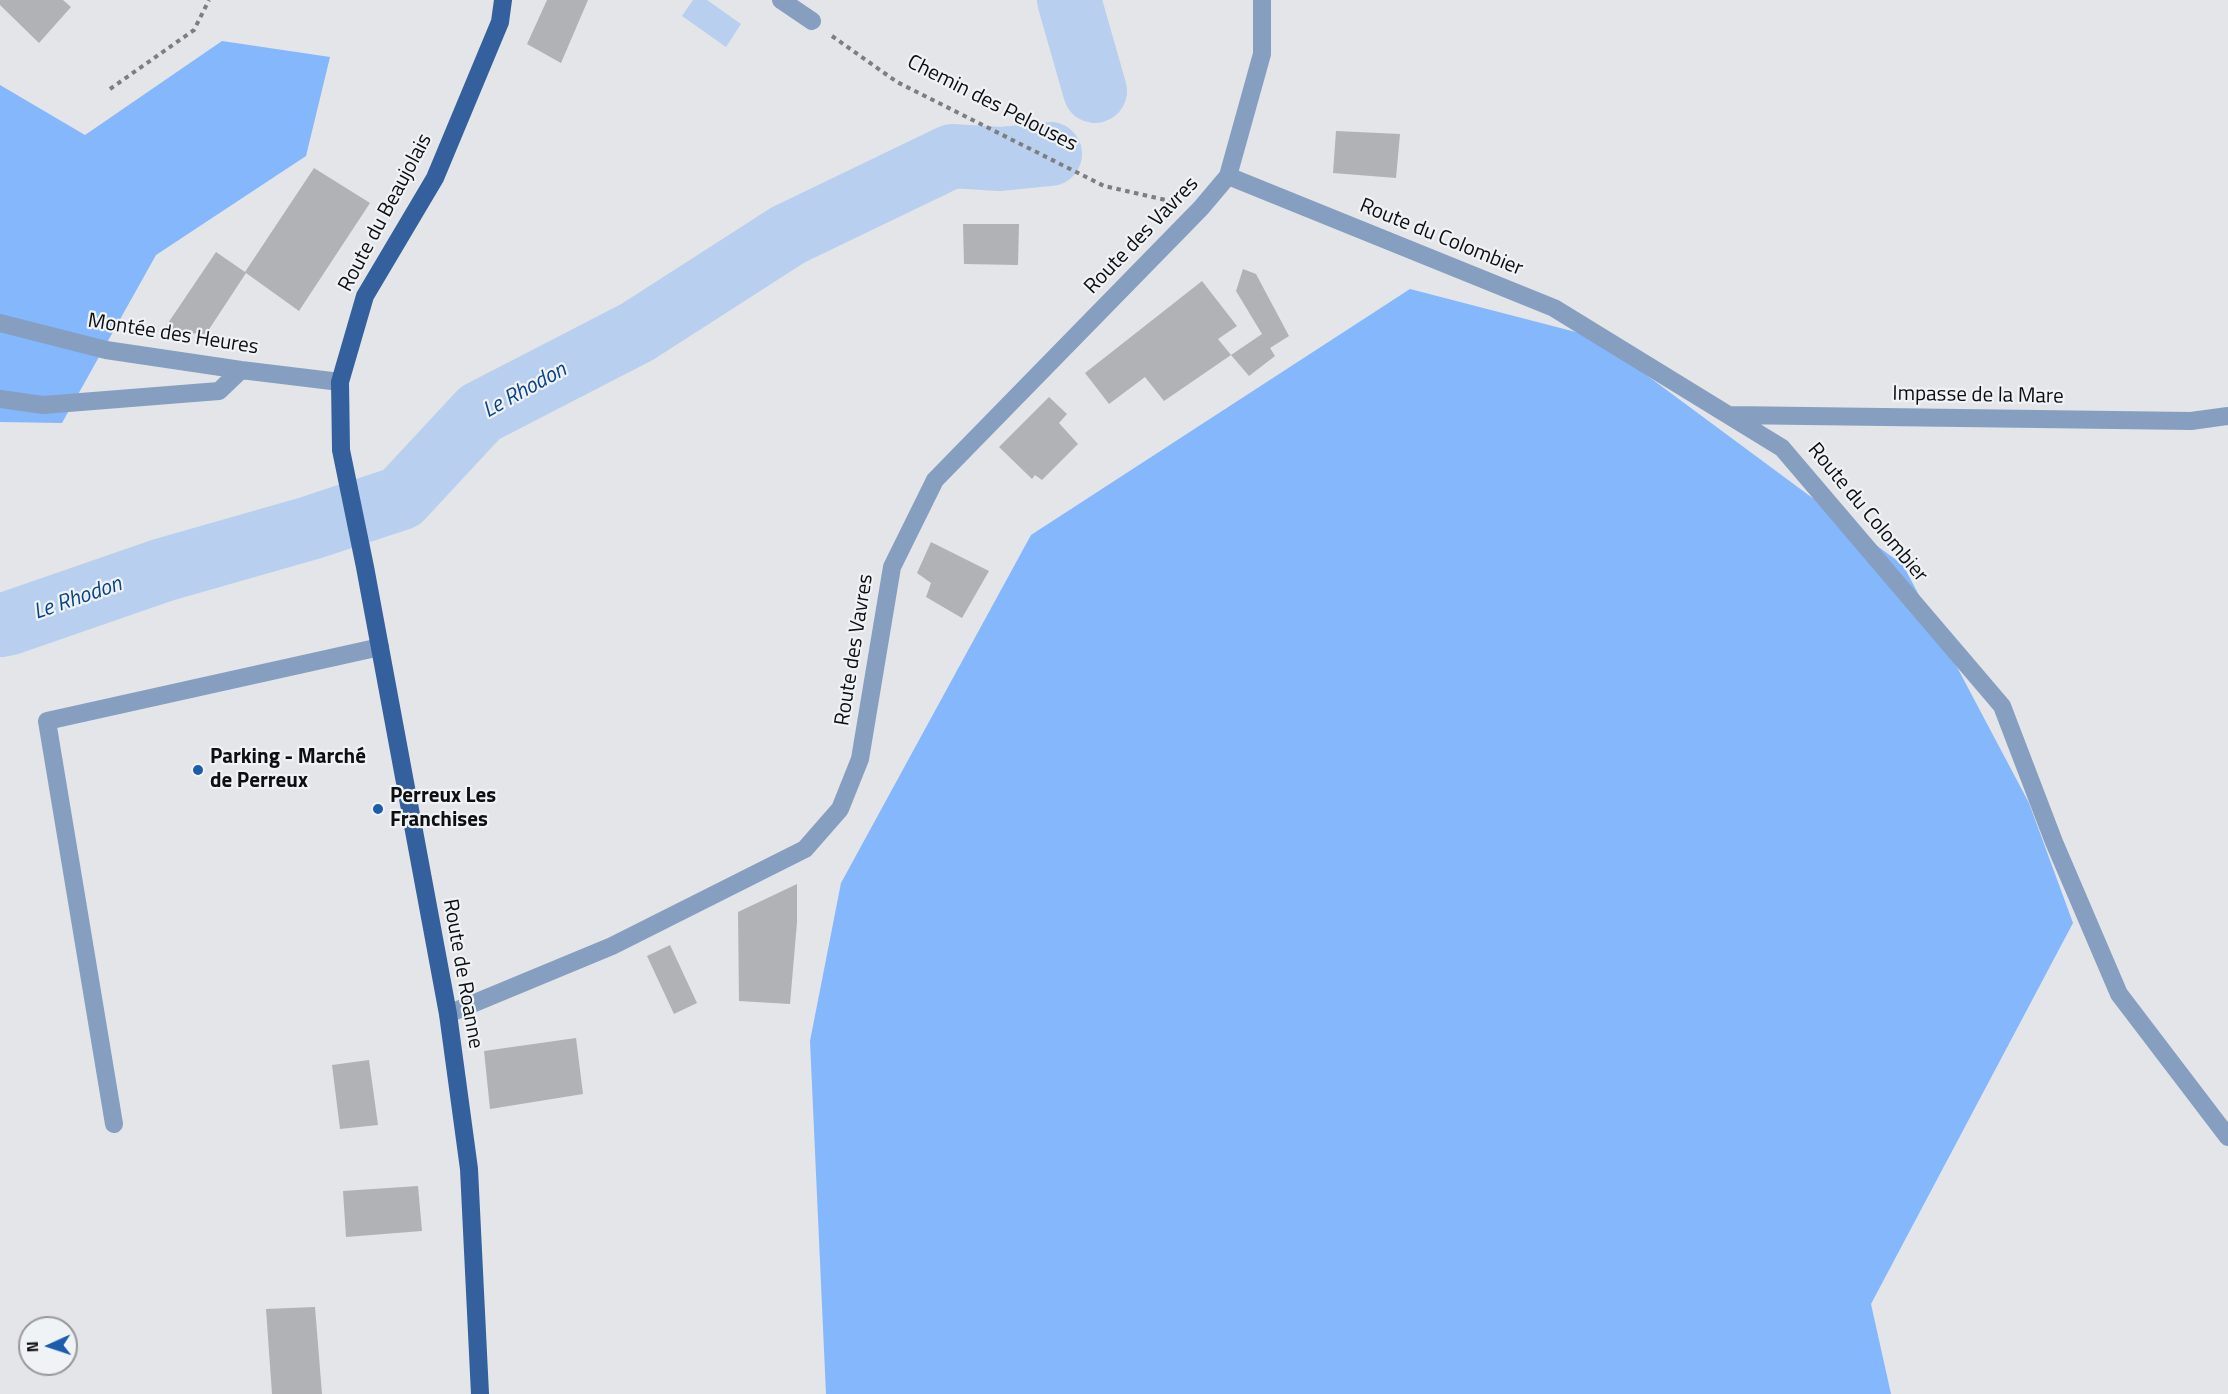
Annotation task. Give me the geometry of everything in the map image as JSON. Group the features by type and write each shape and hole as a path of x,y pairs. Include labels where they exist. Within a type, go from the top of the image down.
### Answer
{"main road":[{"name":"Route du Beaujolais","path":"341,450 340,382 365,296 435,178 500,22 503,0"},
{"name":"Route de Roanne","path":"341,450 448,1014 469,1169 480,1394"}],"street":[{"path":"781,0 812,21"},
{"name":"Route des Vavres","path":"448,1014 612,946 805,849 840,809 860,759 892,567 935,480 1201,208 1228,176 1262,54 1262,0"},
{"name":"Route du Colombier","path":"1228,176 1554,308 1782,448 2002,706 2054,842 2119,994 2228,1137"},
{"name":"Montée des Heures","path":"0,323 106,350 340,382"},
{"path":"0,399 43,405 219,391 241,370"},
{"name":"Impasse de la Mare","path":"1728,415 2191,422 2228,416"},
{"path":"114,1124 47,720 380,647"}],"path":[{"path":"110,88 194,30 209,0"},
{"name":"Chemin des Pelouses","path":"812,21 897,82 1104,186 1201,208"}],"shaded area":[{"path":"693,0 707,0 741,24 726,47 682,16"},
{"path":"222,41 330,57 306,156 156,255 62,423 0,422 0,85 85,135"},
{"path":"1410,289 1595,337 1903,565 2029,803 2073,923 1871,1304 1891,1394 826,1394 810,1041 841,883 1031,535"}],"building":[{"path":"0,0 63,0 71,7 39,43 0,5"},
{"path":"547,0 588,0 561,63 527,44"},
{"path":"1336,131 1400,134 1396,178 1333,173"},
{"path":"314,168 370,203 299,311 246,273 206,334 162,332 216,252 245,272"},
{"path":"963,224 1019,224 1018,265 964,264"},
{"path":"1243,269 1256,274 1289,336 1270,348 1275,356 1249,376 1231,355 1262,334 1236,291"},
{"path":"1202,281 1237,326 1218,339 1231,355 1164,401 1145,377 1109,404 1085,373"},
{"path":"1049,397 1067,414 1059,423 1078,444 1042,480 1035,475 1032,479 999,447"},
{"path":"931,542 989,571 962,618 926,597 931,583 917,573"},
{"path":"797,884 797,922 790,1004 739,1001 738,912"},
{"path":"670,945 697,1003 674,1014 647,956"},
{"path":"576,1038 583,1094 490,1109 484,1051"},
{"path":"369,1060 378,1125 340,1129 332,1065"},
{"path":"418,1186 422,1231 346,1237 343,1191"},
{"path":"315,1307 322,1394 272,1394 266,1309"}],"waterway":[{"name":"Le Rhodon","path":"1069,0 1095,91"},
{"name":"Le Rhodon","path":"0,625 163,570 310,528 401,498 480,413 637,332 788,235 952,156 1000,159 1050,154"}],"place":[{"name":"Parking - Marché de Perreux","path":"198,770"},
{"name":"Perreux Les Franchises","path":"378,809"}]}
